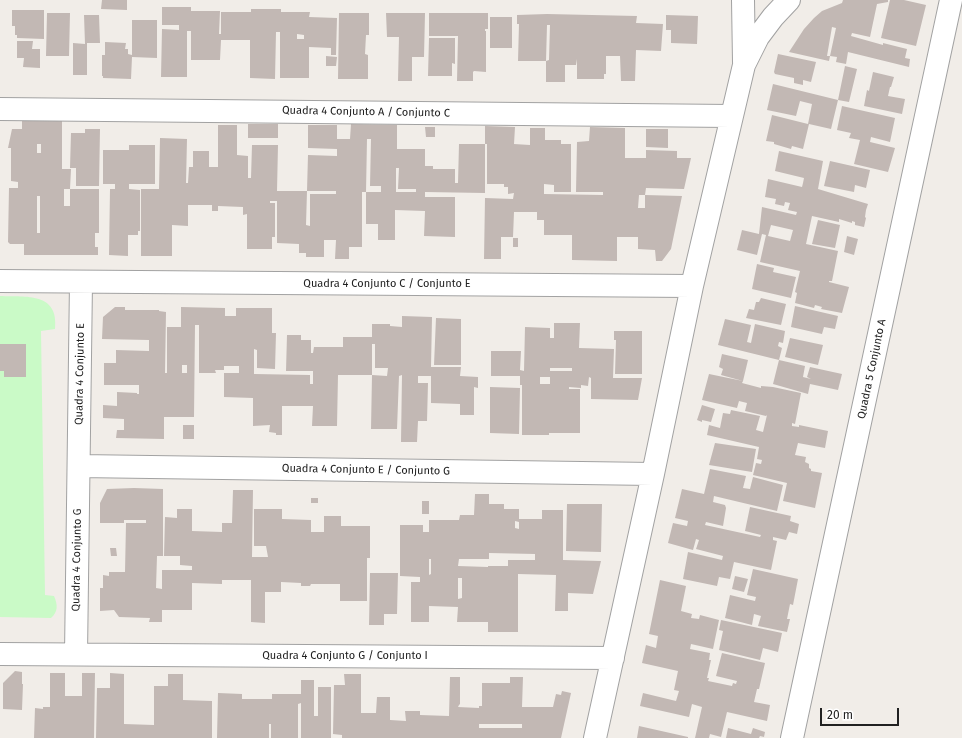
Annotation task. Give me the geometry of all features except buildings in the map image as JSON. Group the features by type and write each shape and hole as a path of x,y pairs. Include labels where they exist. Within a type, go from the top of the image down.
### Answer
{"street":[{"path":"743,0 744,65"},
{"path":"595,738 653,474 692,286 744,65 758,37 773,17 789,0"},
{"name":"Quadra 5 Conjunto A","path":"792,738 951,0"},
{"name":"Quadra 4 Conjunto A / Conjunto C","path":"0,109 731,116"},
{"name":"Quadra 4 Conjunto C / Conjunto E","path":"0,281 692,286"},
{"name":"Quadra 4 Conjunto E","path":"79,466 81,282"},
{"name":"Quadra 4 Conjunto E / Conjunto G","path":"79,466 653,474"},
{"name":"Quadra 4 Conjunto G","path":"76,654 79,466"},
{"name":"Quadra 4 Conjunto G / Conjunto I","path":"0,654 613,658"}],"green space":[{"path":"0,296 20,296 39,299 52,308 55,317 55,329 41,331 45,595 54,596 57,605 56,611 51,618 0,617"}]}
